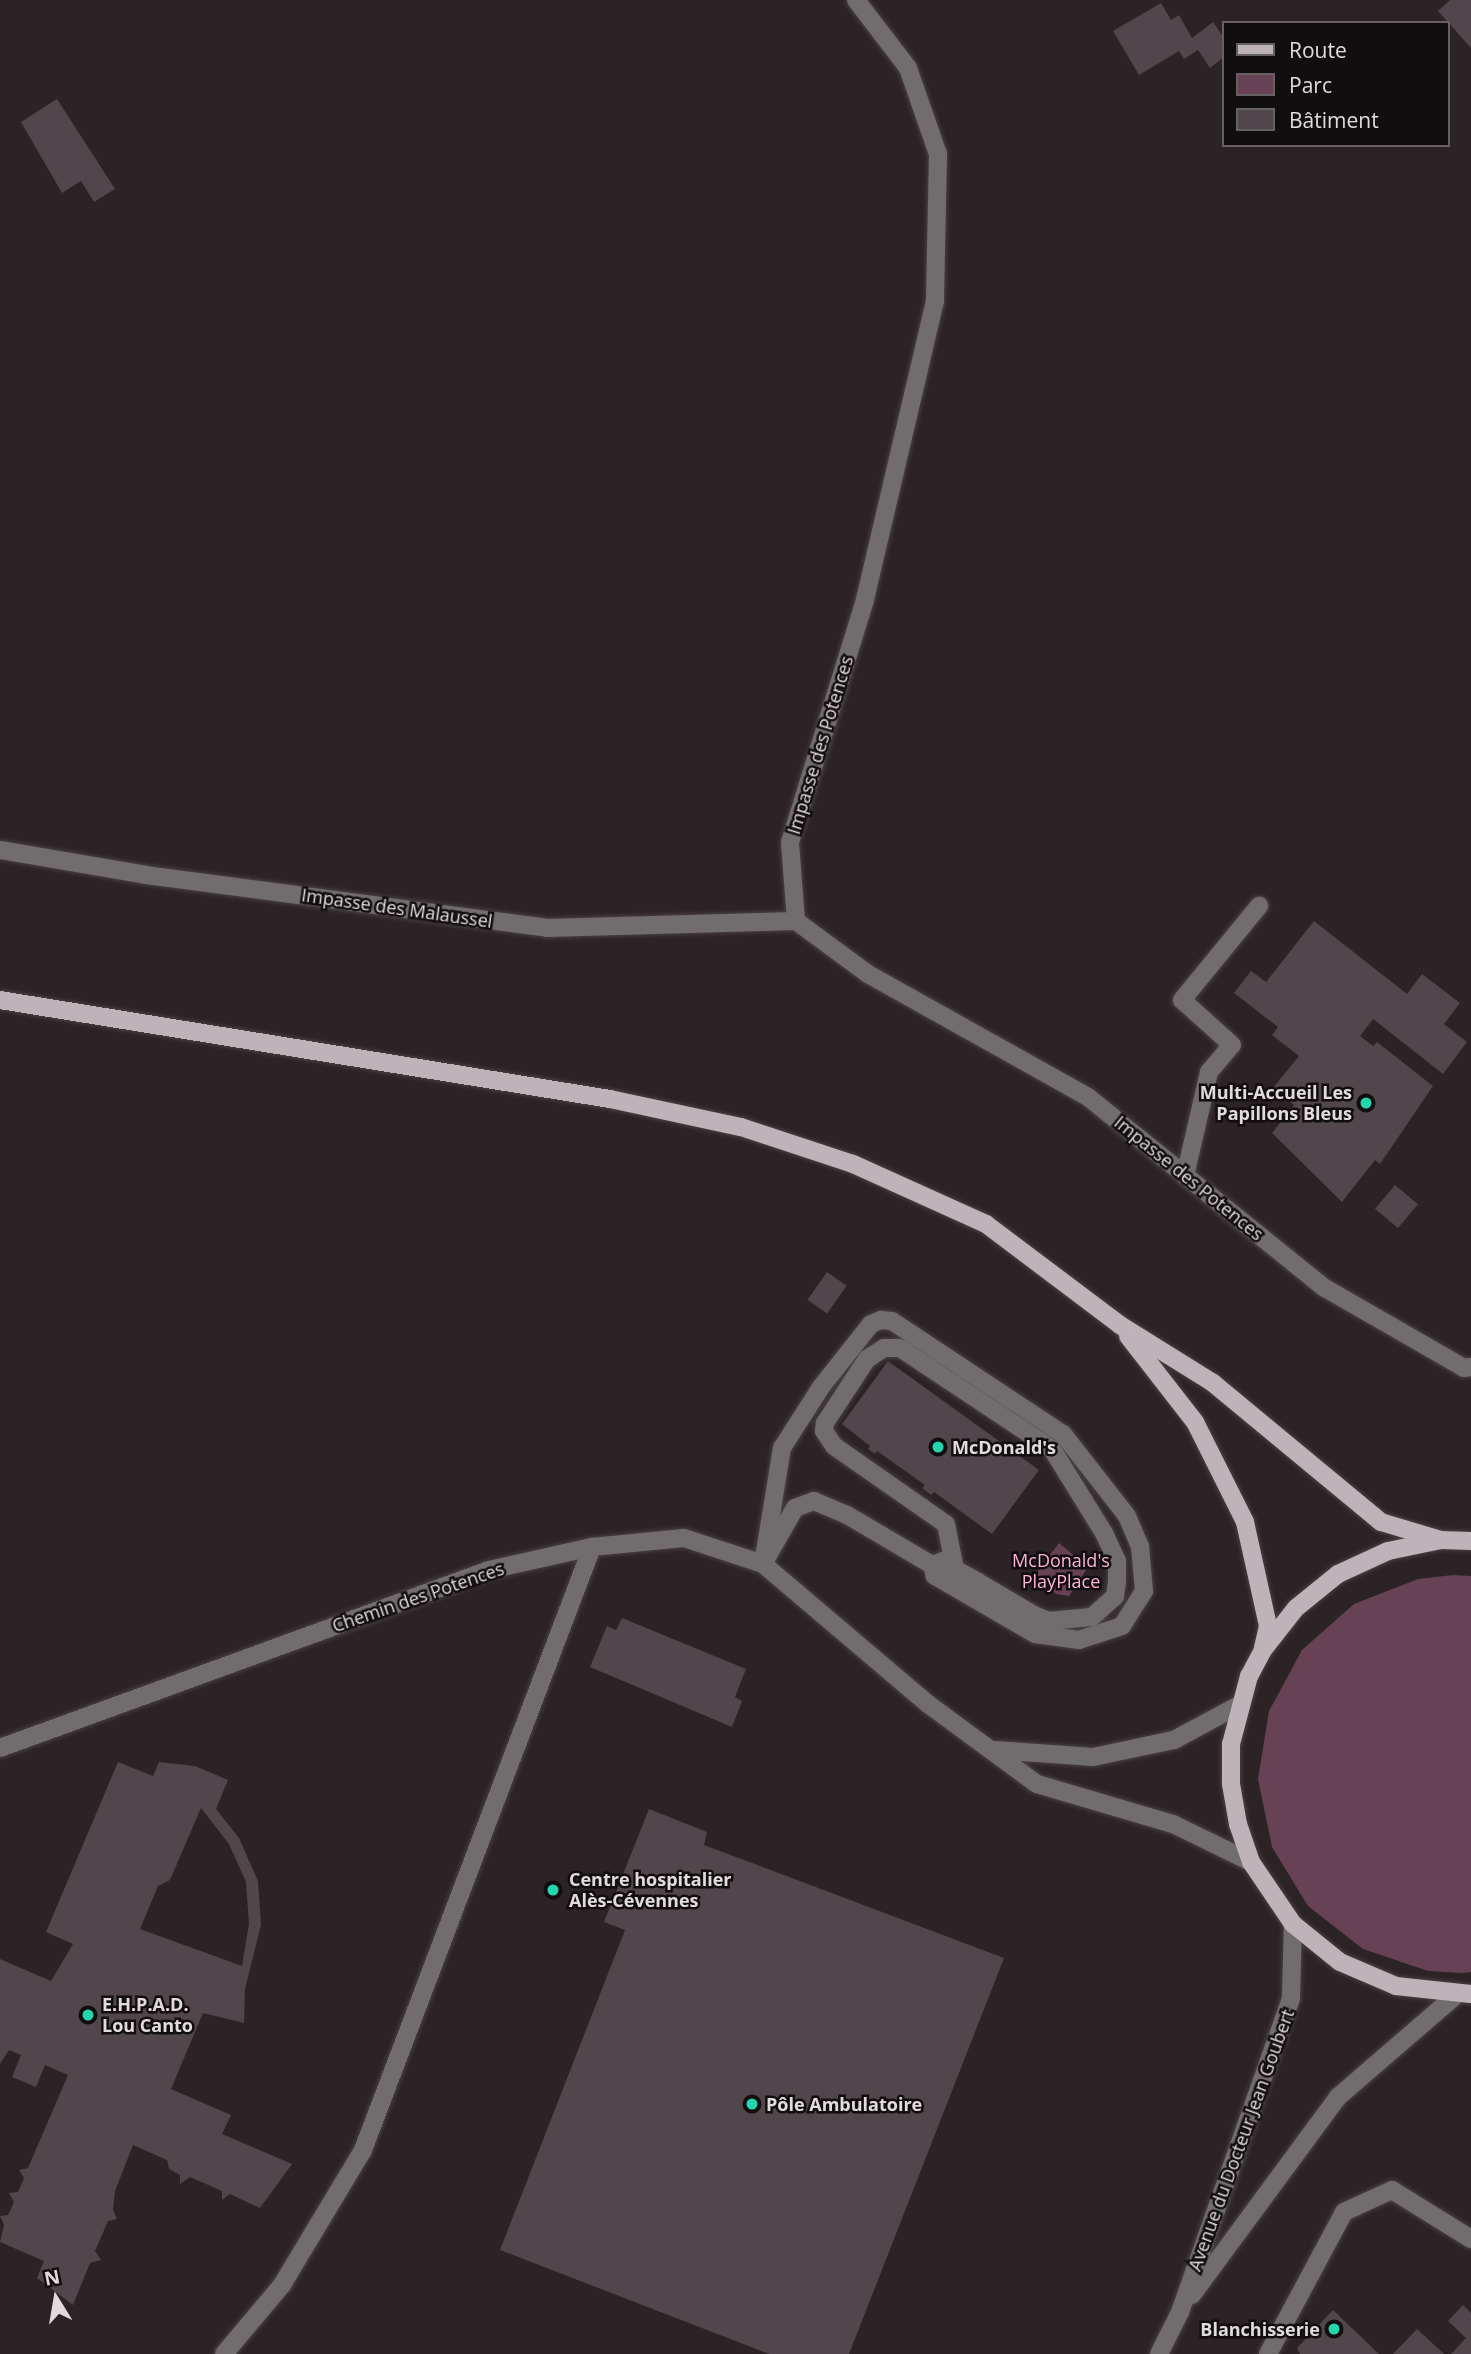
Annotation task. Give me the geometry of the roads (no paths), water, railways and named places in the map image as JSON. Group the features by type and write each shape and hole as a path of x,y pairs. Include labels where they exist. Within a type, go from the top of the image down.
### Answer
{"main road":[{"path":"0,1000 610,1099 741,1127 853,1164 986,1224 1120,1325 1213,1383 1381,1522 1441,1540"},
{"path":"1120,1325 1195,1422 1245,1522 1268,1626 1263,1650 1239,1705 1231,1744 1231,1784 1238,1824 1251,1862 1293,1924 1340,1962 1396,1986 1463,1995"},
{"path":"1263,1650 1296,1608 1338,1574 1388,1551 1441,1540 1471,1541"}],"street":[{"name":"Impasse des Potences","path":"856,0 908,68 938,154 935,300 866,600 790,843 796,921 868,974 1088,1097 1325,1288 1464,1368 1471,1367"},
{"name":"Impasse des Malaussel","path":"0,849 146,875 547,928 796,921"},
{"path":"1185,1176 1209,1072 1232,1045 1182,1000 1259,906"},
{"path":"881,1320 892,1321 1063,1434 1127,1516 1140,1547 1144,1591 1122,1626 1096,1638 1051,1639 934,1577 932,1565 848,1515 814,1501 795,1507 763,1564 782,1448 821,1387 871,1324 881,1320"},
{"path":"932,1565 943,1561 956,1569 1048,1621 1091,1617 1115,1596 1117,1582 1117,1561 1104,1533 1052,1450 900,1348 884,1348 867,1359 825,1423 824,1431 834,1446 946,1524 956,1569"},
{"name":"Chemin des Potences","path":"0,1748 489,1570 593,1547 684,1538 763,1564 928,1704 995,1750 1037,1784 1173,1824 1251,1862"},
{"path":"224,2354 282,2286 363,2150 593,1547"},
{"path":"995,1750 1093,1757 1174,1740 1239,1705"},
{"name":"Avenue du Docteur Jean Goubert","path":"1159,2354 1180,2312 1291,1998 1293,1924"},
{"name":"Avenue du Docteur Jean Goubert","path":"1180,2312 1338,2097 1463,1995"},
{"path":"1268,2354 1345,2211 1392,2190 1471,2239"}],"place":[{"name":"Multi-Accueil Les Papillons Bleus","path":"1366,1103"},
{"name":"McDonald's","path":"938,1447"},
{"name":"Centre hospitalier Alès-Cévennes","path":"553,1890"},
{"name":"E.H.P.A.D. Lou Canto","path":"88,2015"},
{"name":"Pôle Ambulatoire","path":"752,2104"},
{"name":"Blanchisserie","path":"1334,2329"}],"park label":[{"name":"McDonald's PlayPlace","path":"1061,1571"}]}
